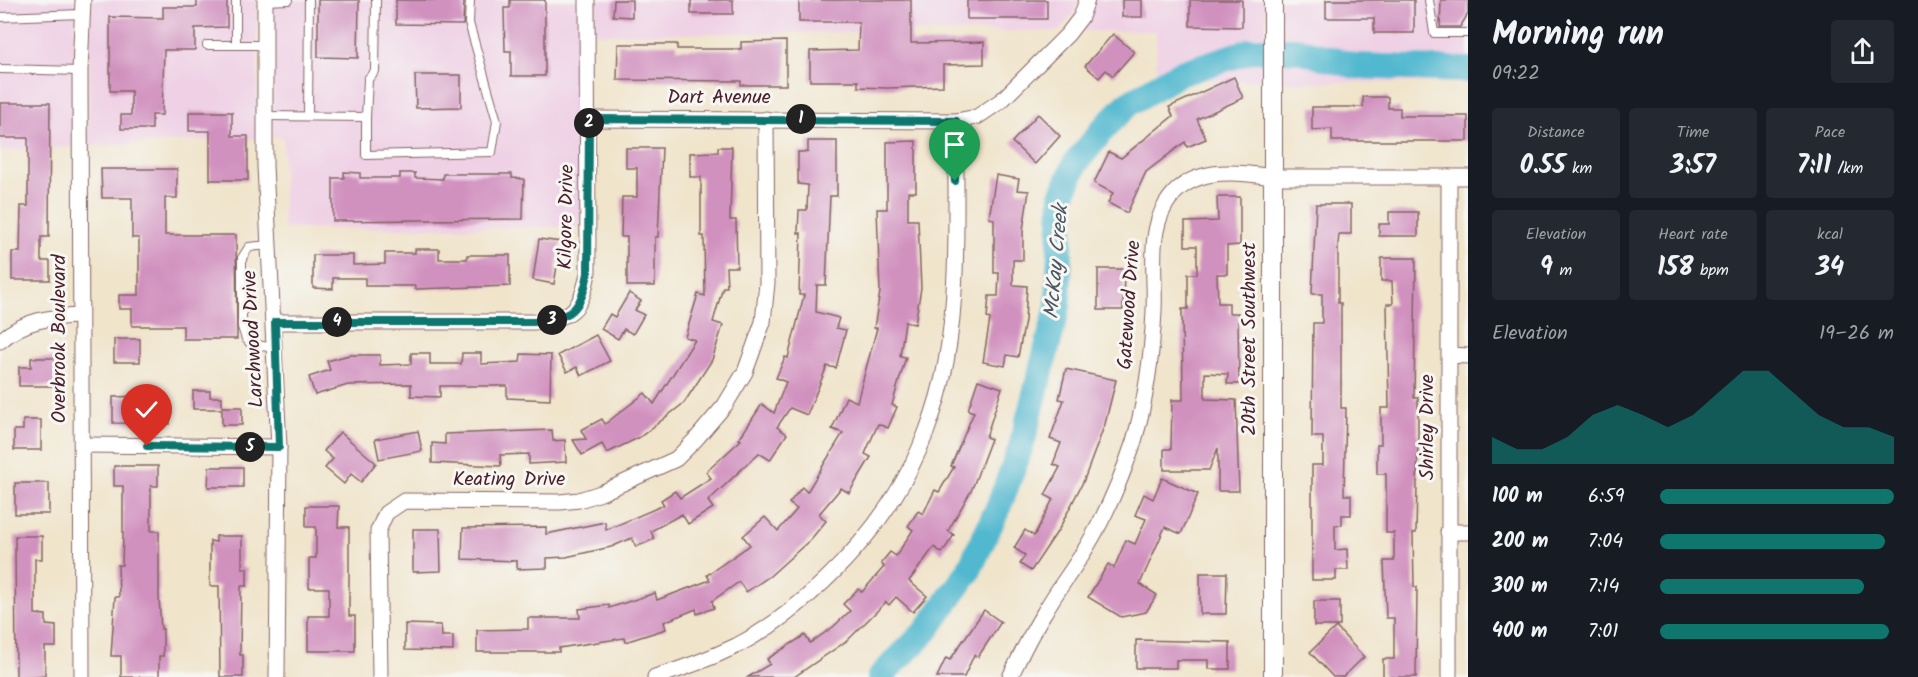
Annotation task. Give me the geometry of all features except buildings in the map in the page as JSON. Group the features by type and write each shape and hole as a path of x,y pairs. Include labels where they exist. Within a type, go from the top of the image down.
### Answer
{"street":[{"name":"Kilgore Drive","path":"275,322 534,322 559,319 575,310 584,292 588,273 587,0"},
{"name":"Dart Avenue","path":"589,119 956,121 977,117 1002,100 1068,33 1081,17 1086,0"},
{"name":"20th Street Southwest","path":"1273,0 1273,677"},
{"name":"Larchwood Drive","path":"265,1 265,116 279,447 277,677"},
{"name":"Overbrook Boulevard","path":"82,677 80,71 83,7"},
{"name":"Keating Drive","path":"380,677 378,531 386,513 404,501 560,502 600,494 676,459 725,405 745,372 763,322 767,283 766,119"},
{"path":"655,677 737,645 781,616 828,577 894,497 923,436 946,364 954,301 956,121"},
{"name":"Gatewood Drive","path":"1010,677 1044,611 1087,546 1111,500 1134,439 1149,369 1154,312 1155,237 1158,221 1166,204 1178,188 1202,175 1242,172 1272,177 1468,177"},
{"name":"Shirley Drive","path":"1449,177 1449,677"},
{"path":"0,341 18,327 47,317 80,316"},
{"path":"1450,356 1468,356"},
{"path":"82,446 279,447"},
{"path":"1448,532 1468,532"}],"lane":[{"path":"236,0 236,45"},
{"path":"265,1 288,0"},
{"path":"308,116 309,0"},
{"path":"376,0 375,71 368,79 366,155 492,152 497,121 469,24 470,0"},
{"path":"1429,0 1434,33 1468,33"},
{"path":"0,17 83,7"},
{"path":"207,45 265,45"},
{"path":"0,69 80,71"},
{"path":"265,116 366,117"},
{"path":"270,245 249,248 242,258 242,327 246,339 251,344 276,348"}],"shaded area":[{"path":"0,0 75,0 73,147 0,151"},
{"path":"90,0 257,0 258,138 88,146"},
{"path":"272,0 580,0 581,227 283,229 283,137 273,137"},
{"path":"595,0 1079,0 1074,13 1059,31 595,34"},
{"path":"1094,0 1266,0 1265,81 1157,80 1156,31 1080,31 1086,23"},
{"path":"1280,0 1468,0 1468,83 1280,82"}],"waterway":[{"name":"McKay Creek","path":"880,677 926,631 968,572 998,508 1021,447 1058,306 1062,196 1075,164 1105,127 1129,103 1178,74 1253,50 1298,50 1355,66 1468,70"}],"route":[{"path":"147,446 279,447 275,322 534,322 559,319 575,310 584,292 588,273 589,119 956,121 955,181"}]}
